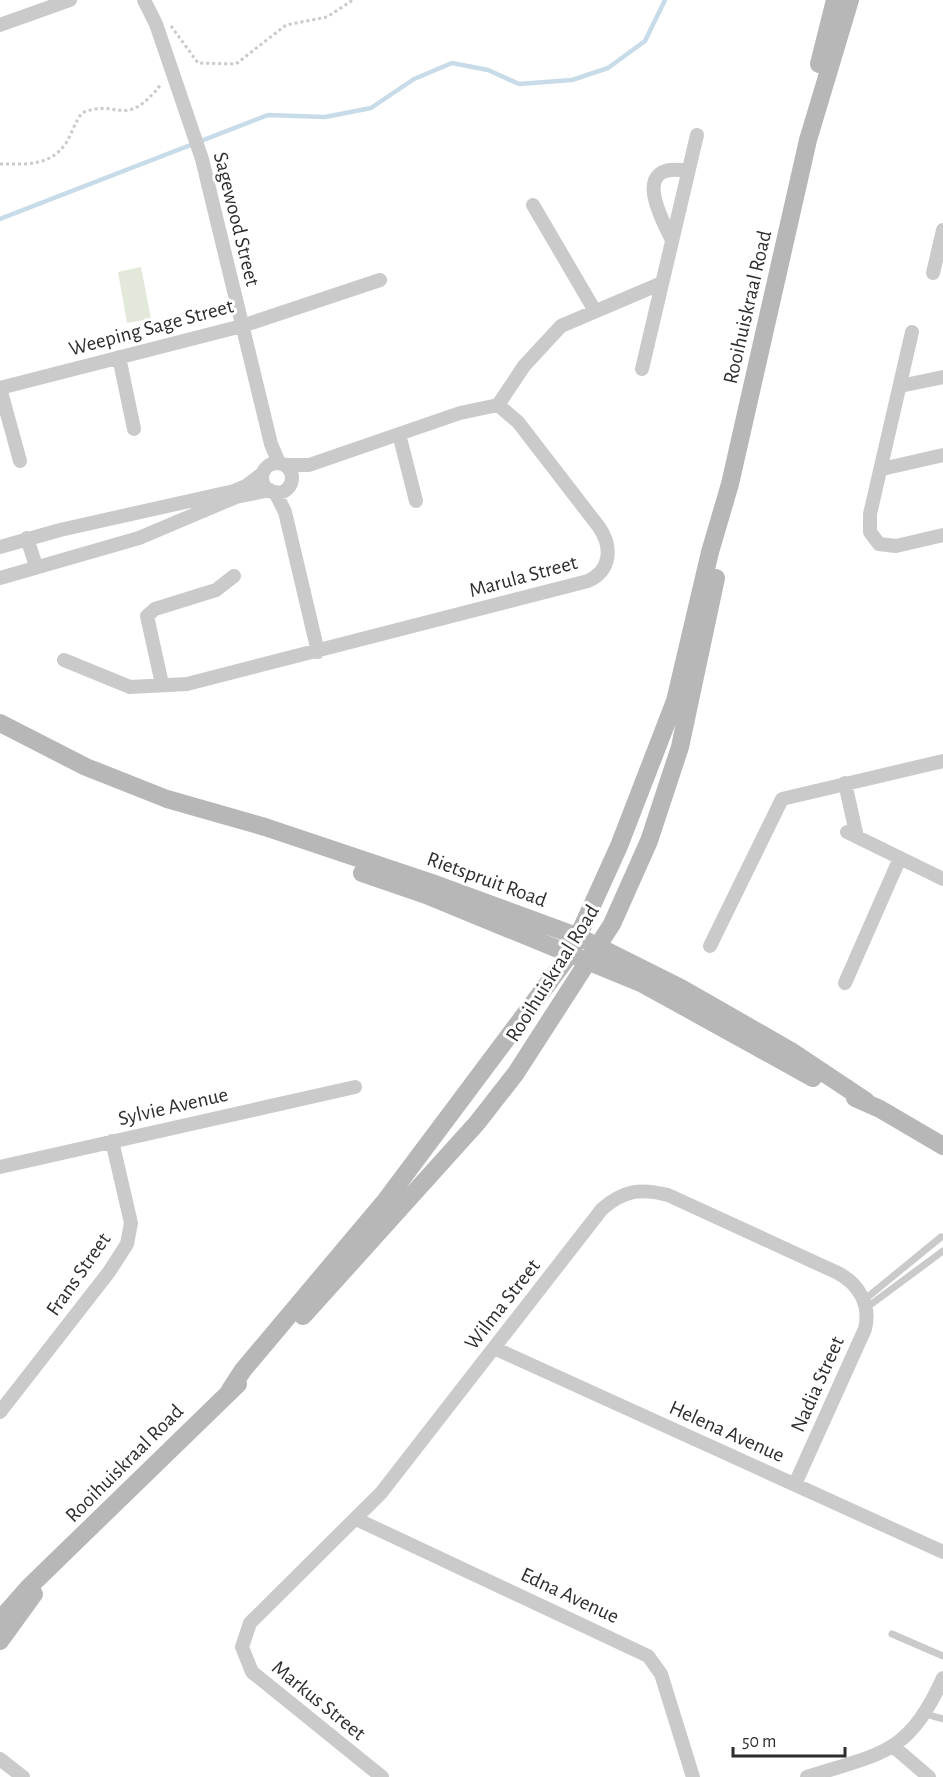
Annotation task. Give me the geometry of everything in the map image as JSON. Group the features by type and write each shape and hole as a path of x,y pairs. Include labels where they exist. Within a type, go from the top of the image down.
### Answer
{"main road":[{"name":"Rooihuiskraal Road","path":"808,140 814,86 835,0"},
{"name":"Rooihuiskraal Road","path":"230,1390 261,1348 386,1200 570,954 579,937 619,846 675,701 710,552 730,484 808,140 850,0"},
{"name":"Rooihuiskraal Road","path":"0,1620 29,1587 275,1347 477,1123 516,1073 593,954 612,924 649,841 680,747 730,506 730,484"},
{"name":"Rietspruit Road","path":"0,723 86,767 167,800 265,827 432,883 579,937 593,954 643,984 765,1053 840,1091 866,1101 943,1146"},
{"name":"Rietspruit Road","path":"167,800 194,815 235,831 426,895 570,954 593,954"},
{"name":"Rooihuiskraal Road","path":"0,1641 51,1567"}],"street":[{"path":"0,25 70,0"},
{"name":"Sagewood Street","path":"147,2 202,159 271,444 274,467"},
{"path":"642,369 697,135"},
{"path":"672,240 655,200 654,182 658,175 667,170 688,171"},
{"path":"533,205 595,311"},
{"path":"933,273 943,230"},
{"name":"Weeping Sage Street","path":"0,388 242,326 380,280"},
{"path":"0,548 27,538 234,491 246,486 274,467 309,465 477,407 498,405 524,366 553,333 566,323 662,283"},
{"path":"912,332 870,514 870,528 874,539 879,544 889,546 943,535"},
{"path":"118,357 134,429"},
{"path":"900,386 943,377"},
{"path":"0,388 20,461"},
{"name":"Marula Street","path":"64,660 121,686 187,684 588,581 602,571 608,555 604,535 518,422 498,405"},
{"path":"399,434 417,501"},
{"path":"882,470 943,455"},
{"path":"0,578 139,538 236,497 282,487 309,465"},
{"path":"274,467 264,483 282,487"},
{"path":"274,467 291,471 282,487 285,512 318,652"},
{"path":"27,538 36,566"},
{"path":"162,684 146,622 149,612 208,594 234,576"},
{"path":"710,946 782,799 943,761"},
{"path":"845,783 852,834 943,879"},
{"path":"845,984 900,858"},
{"name":"Sylvie Avenue","path":"0,1167 354,1087"},
{"name":"Frans Street","path":"0,1412 109,1272 127,1244 130,1223 112,1141"},
{"name":"Wilma Street","path":"242,1647 249,1623 356,1519 394,1478 602,1209 620,1195 638,1190 668,1195 838,1273 853,1282 865,1304"},
{"name":"Nadia Street","path":"795,1484 865,1329 865,1304"},
{"name":"Helena Avenue","path":"494,1348 943,1551"},
{"name":"Edna Avenue","path":"356,1519 648,1656 661,1674 693,1777"},
{"name":"Markus Street","path":"242,1647 248,1666 258,1680 382,1777"},
{"path":"807,1777 894,1747 924,1714 943,1678"},
{"path":"894,1747 928,1777"},
{"path":"0,1759 23,1777"}],"lane":[{"path":"865,1304 941,1238"},
{"path":"865,1304 943,1251"},
{"path":"892,1634 943,1656"},
{"path":"924,1714 943,1719"}],"shaded area":[{"path":"141,267 151,319 127,323 118,272"}],"waterway":[{"path":"0,219 268,115 325,117 371,108 414,79 452,63 488,70 519,84 572,80 608,68 645,41 665,0"}]}
